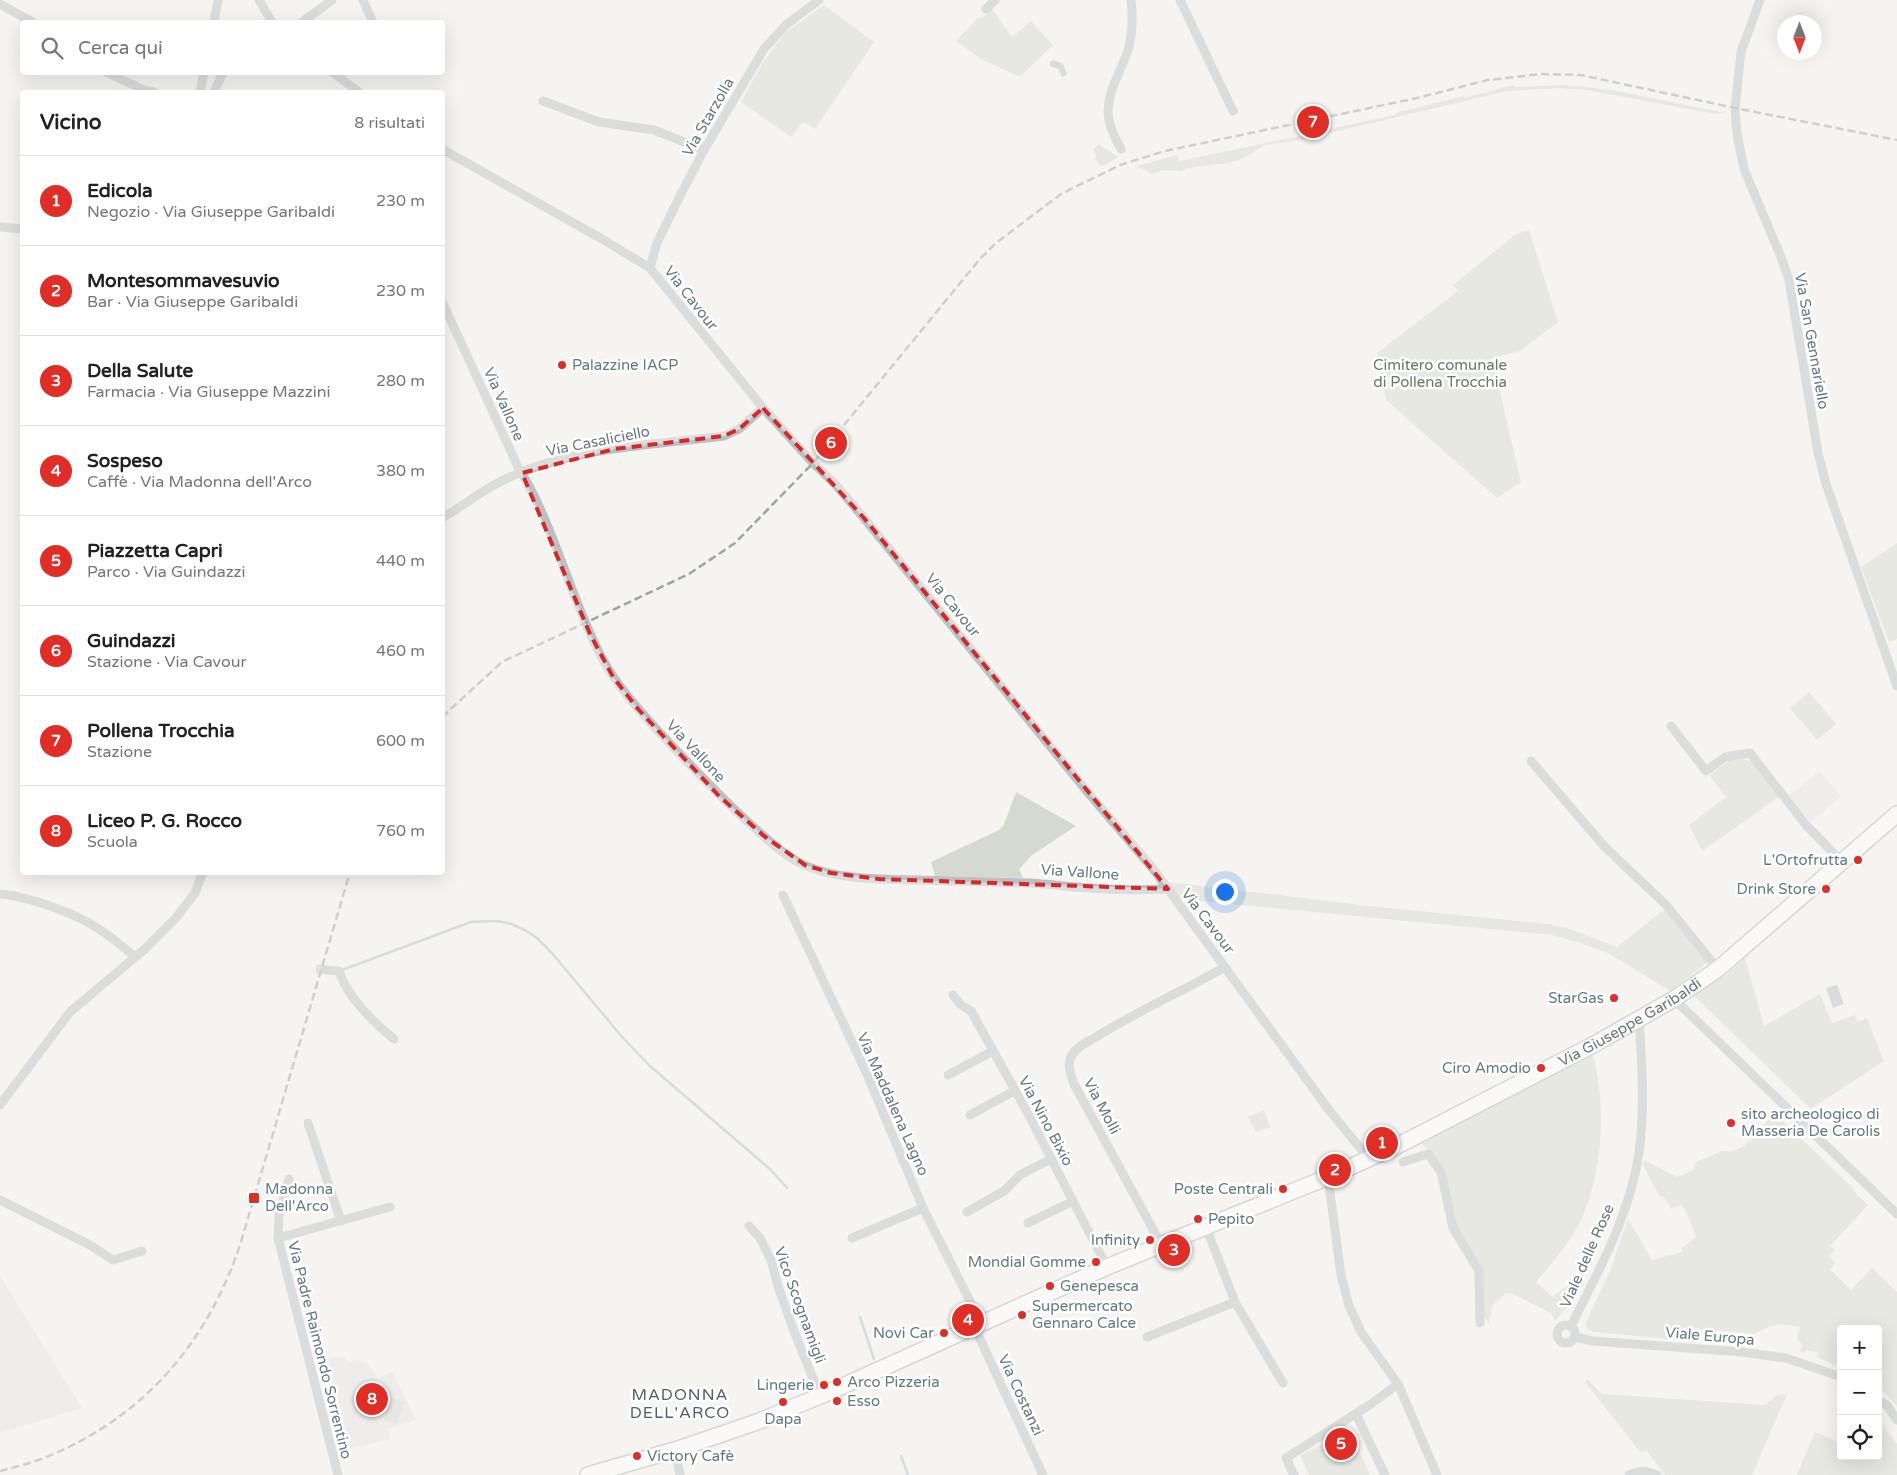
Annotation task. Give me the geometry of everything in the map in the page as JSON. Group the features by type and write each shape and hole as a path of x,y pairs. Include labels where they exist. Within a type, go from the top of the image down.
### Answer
{"main road":[{"name":"Via Giuseppe Garibaldi","path":"588,1475 675,1450 757,1422 820,1396 1107,1267 1328,1178 1369,1159 1674,999 1718,969 1897,814"}],"street":[{"path":"214,20 218,0"},
{"path":"259,0 271,20"},
{"path":"305,20 332,0"},
{"path":"363,0 372,20"},
{"name":"Via Starzolla","path":"650,268 665,226 704,150 768,42 786,25 819,0"},
{"path":"986,9 995,0"},
{"path":"1121,149 1112,131 1109,118 1109,102 1128,51 1133,16 1131,0"},
{"path":"1180,0 1233,111"},
{"name":"Via San Gennariello","path":"1760,0 1741,52 1735,108 1740,154 1747,178 1789,280 1818,453 1824,477 1893,665 1897,686"},
{"path":"0,4 28,20"},
{"path":"112,75 144,90"},
{"path":"200,90 203,75"},
{"path":"215,90 222,75"},
{"path":"344,76 357,90"},
{"path":"543,101 599,122 654,130 704,150"},
{"name":"Via Cavour","path":"445,151 650,268 763,408 860,513 1168,889 1329,1110 1369,1159"},
{"path":"0,227 20,229"},
{"name":"Via Vallone","path":"445,307 528,483 590,634 614,676 638,709 719,796 789,856 805,865 831,873 879,878 1033,883 1092,888 1168,889"},
{"name":"Via Casaliciello","path":"445,516 494,485 522,473 565,459 614,449 724,436 740,429 763,408"},
{"path":"1671,726 1706,771 1724,757 1750,753 1806,826 1842,862"},
{"path":"1531,761 1604,846 1666,905 1718,969"},
{"path":"0,1105 70,1012 146,948 175,919 194,893 202,875"},
{"path":"0,894 19,896 76,915 112,937 134,957"},
{"name":"Via Maddalena Lagno","path":"783,895 866,1072 923,1208 977,1325"},
{"name":"Via Molli","path":"1162,1244 1074,1084 1069,1062 1072,1054 1078,1048 1102,1033 1225,967"},
{"path":"325,970 339,971 354,998 369,1016 394,1039"},
{"name":"Via Nino Bixio","path":"953,995 961,1006 971,1011 1107,1267"},
{"path":"1674,999 1897,1214"},
{"name":"Viale delle Rose","path":"1571,1326 1616,1232 1634,1177 1641,1132 1642,1068 1639,1019"},
{"path":"948,1074 993,1051"},
{"path":"970,1115 1014,1091"},
{"path":"308,1123 341,1221"},
{"path":"1403,1162 1428,1154 1441,1172 1453,1228 1479,1271 1480,1322"},
{"path":"967,1212 1004,1191 1020,1175 1051,1159"},
{"path":"1328,1178 1341,1275 1349,1306 1361,1332 1398,1384 1437,1475"},
{"path":"278,1238 279,1214 289,1179"},
{"path":"0,1200 90,1245 113,1260 142,1251"},
{"path":"1028,1224 1073,1200"},
{"name":"Via Padre Raimondo Sorrentino","path":"338,1475 278,1238 390,1208"},
{"path":"852,1238 923,1208"},
{"name":"Vico Scognamigli","path":"749,1226 760,1238 772,1260 778,1286 792,1326 820,1396"},
{"path":"1206,1227 1235,1302 1283,1382"},
{"path":"1147,1337 1235,1302"},
{"name":"Via Costanzi","path":"977,1325 1043,1475"},
{"path":"1561,1326 1571,1326 1575,1331 1575,1337 1570,1342 1563,1342 1558,1337 1558,1331 1561,1326"},
{"name":"Viale Europa","path":"1575,1337 1593,1341 1742,1352 1786,1358 1837,1376"},
{"path":"1294,1475 1286,1458 1356,1414 1398,1384"},
{"path":"1882,1403 1887,1406 1897,1420"},
{"path":"1356,1414 1385,1475"},
{"path":"675,1450 680,1475"},
{"path":"1629,1475 1643,1471 1657,1475"}],"highlighted area":[{"path":"763,408 864,518 1168,889 879,879 831,873 805,865 764,836 719,796 638,709 613,677 590,634 522,473 614,449 724,436 739,429"}],"shaded area":[{"path":"1054,60 1063,64 1067,74 1065,76 1062,77 1058,69 1050,66 1050,62"},
{"path":"1819,771 1841,796 1811,822 1789,796"},
{"path":"1837,985 1844,1004 1833,1008 1826,988"},
{"path":"0,1276 82,1408 0,1433"},
{"path":"334,1357 344,1357 350,1363 356,1359 367,1364 379,1378 392,1371 416,1420 388,1429 390,1439 350,1449 328,1360"}],"green space":[{"path":"824,5 874,42 815,129 803,122 791,137 741,102 763,62 785,33"},
{"path":"992,9 1012,37 1031,21 1053,45 1020,77 981,59 956,41 979,17 982,18"},
{"path":"1513,85 1516,87 1563,85 1612,90 1726,113 1715,114 1587,90 1559,88 1507,91 1300,140 1264,145 1242,159 1228,163 1188,168 1181,171 1164,170 1152,174 1137,166 1177,155 1179,161 1306,135"},
{"path":"1099,144 1118,157 1101,166 1095,159 1096,155 1093,150"},
{"name":"Cimitero comunale di Pollena Trocchia","path":"1529,230 1558,322 1520,351 1492,358 1521,482 1497,498 1386,400 1377,353 1458,291 1453,285 1516,234"},
{"path":"1897,543 1897,639 1889,642 1861,567"},
{"path":"1809,692 1836,724 1817,740 1790,708"},
{"path":"1741,759 1754,762 1779,797 1702,851 1689,825 1726,797 1709,775 1729,761"},
{"path":"1016,792 1076,826 1032,855 1019,869 1023,878 935,876 931,862 999,830 1004,825"},
{"path":"1168,882 1370,906 1549,924 1570,929 1617,947 1661,912 1666,911 1708,962 1670,991 1608,953 1552,935 1180,899"},
{"path":"1745,958 1764,1026 1820,994 1832,1023 1855,1015 1858,1022 1867,1018 1884,1061 1811,1109 1691,993 1720,974 1723,978"},
{"path":"1592,1052 1600,1093 1601,1115 1598,1159 1594,1181 1581,1220 1572,1237 1536,1282 1552,1297 1568,1285 1576,1292 1567,1308 1555,1321 1551,1313 1513,1294 1506,1293 1492,1306 1489,1324 1483,1314 1483,1278 1454,1223 1444,1173 1422,1143"},
{"path":"1264,1110 1270,1127 1256,1132 1248,1117"},
{"path":"1774,1113 1852,1187 1856,1194 1868,1205 1830,1246 1835,1250 1829,1256 1835,1263 1830,1269 1851,1290 1872,1268 1897,1292 1897,1406 1882,1390 1882,1325 1837,1325 1837,1366 1817,1357 1818,1353 1806,1350 1805,1353 1800,1352 1802,1345 1797,1338 1800,1327 1784,1324 1770,1326 1754,1334 1691,1328 1685,1330 1678,1340 1594,1332 1587,1329 1585,1324 1610,1271 1628,1219 1652,1260 1682,1252 1682,1248 1696,1237 1686,1211 1681,1205 1671,1209 1665,1198 1659,1195 1643,1165 1644,1160 1677,1177 1693,1170 1696,1162 1722,1151 1730,1152 1750,1141"},
{"path":"1587,1379 1602,1394 1764,1405 1778,1395 1787,1394 1752,1475 1665,1475 1646,1450 1641,1453 1585,1382"},
{"path":"391,1398 405,1402 397,1424 384,1420"},
{"path":"1882,1423 1897,1444 1897,1475 1797,1475 1815,1432 1837,1441 1837,1460 1882,1460"},
{"path":"1351,1432 1370,1475 1309,1475 1300,1455"}],"waterway":[{"path":"342,970 471,922 498,921 525,930 537,938 551,952 623,1038 650,1066 771,1170 787,1188"},
{"path":"860,1317 874,1359"},
{"path":"901,1456 908,1475"}],"tunnel":[{"path":"316,969 325,970"}],"railway":[{"path":"445,714 502,662 689,574 735,543 813,463 979,260 996,243 1061,194 1120,165 1165,151 1417,98 1488,80 1541,74 1581,75 1897,140"},
{"path":"0,1471 36,1461 58,1452 91,1435 121,1415 148,1393 172,1367 194,1339 212,1309 228,1277 241,1242 349,875"}],"place":[{"name":"Pollena Trocchia","path":"1313,122"},
{"name":"Palazzine IACP","path":"562,365"},
{"name":"Guindazzi","path":"831,443"},
{"name":"L'Ortofrutta","path":"1858,860"},
{"name":"Drink Store","path":"1826,889"},
{"name":"StarGas","path":"1614,998"},
{"name":"Ciro Amodio","path":"1541,1068"},
{"name":"sito archeologico di Masseria De Carolis","path":"1731,1123"},
{"name":"Edicola","path":"1382,1143"},
{"name":"Montesommavesuvio","path":"1335,1170"},
{"name":"Poste Centrali","path":"1283,1189"},
{"name":"Madonna Dell'Arco","path":"254,1198"},
{"name":"Pepito","path":"1198,1219"},
{"name":"Infinity","path":"1150,1240"},
{"name":"Della Salute","path":"1174,1250"},
{"name":"Mondial Gomme","path":"1096,1262"},
{"name":"Genepesca","path":"1050,1286"},
{"name":"Supermercato Gennaro Calce","path":"1022,1315"},
{"name":"Sospeso","path":"968,1320"},
{"name":"Novi Car","path":"944,1333"},
{"name":"Arco Pizzeria","path":"837,1382"},
{"name":"Lingerie","path":"824,1385"},
{"name":"Liceo P. G. Rocco","path":"372,1399"},
{"name":"Esso","path":"837,1401"},
{"name":"Dapa","path":"783,1402"},
{"name":"Piazzetta Capri","path":"1341,1444"},
{"name":"Victory Cafè","path":"637,1456"}],"district":[{"name":"MADONNA DELL'ARCO","path":"680,1404"}]}
